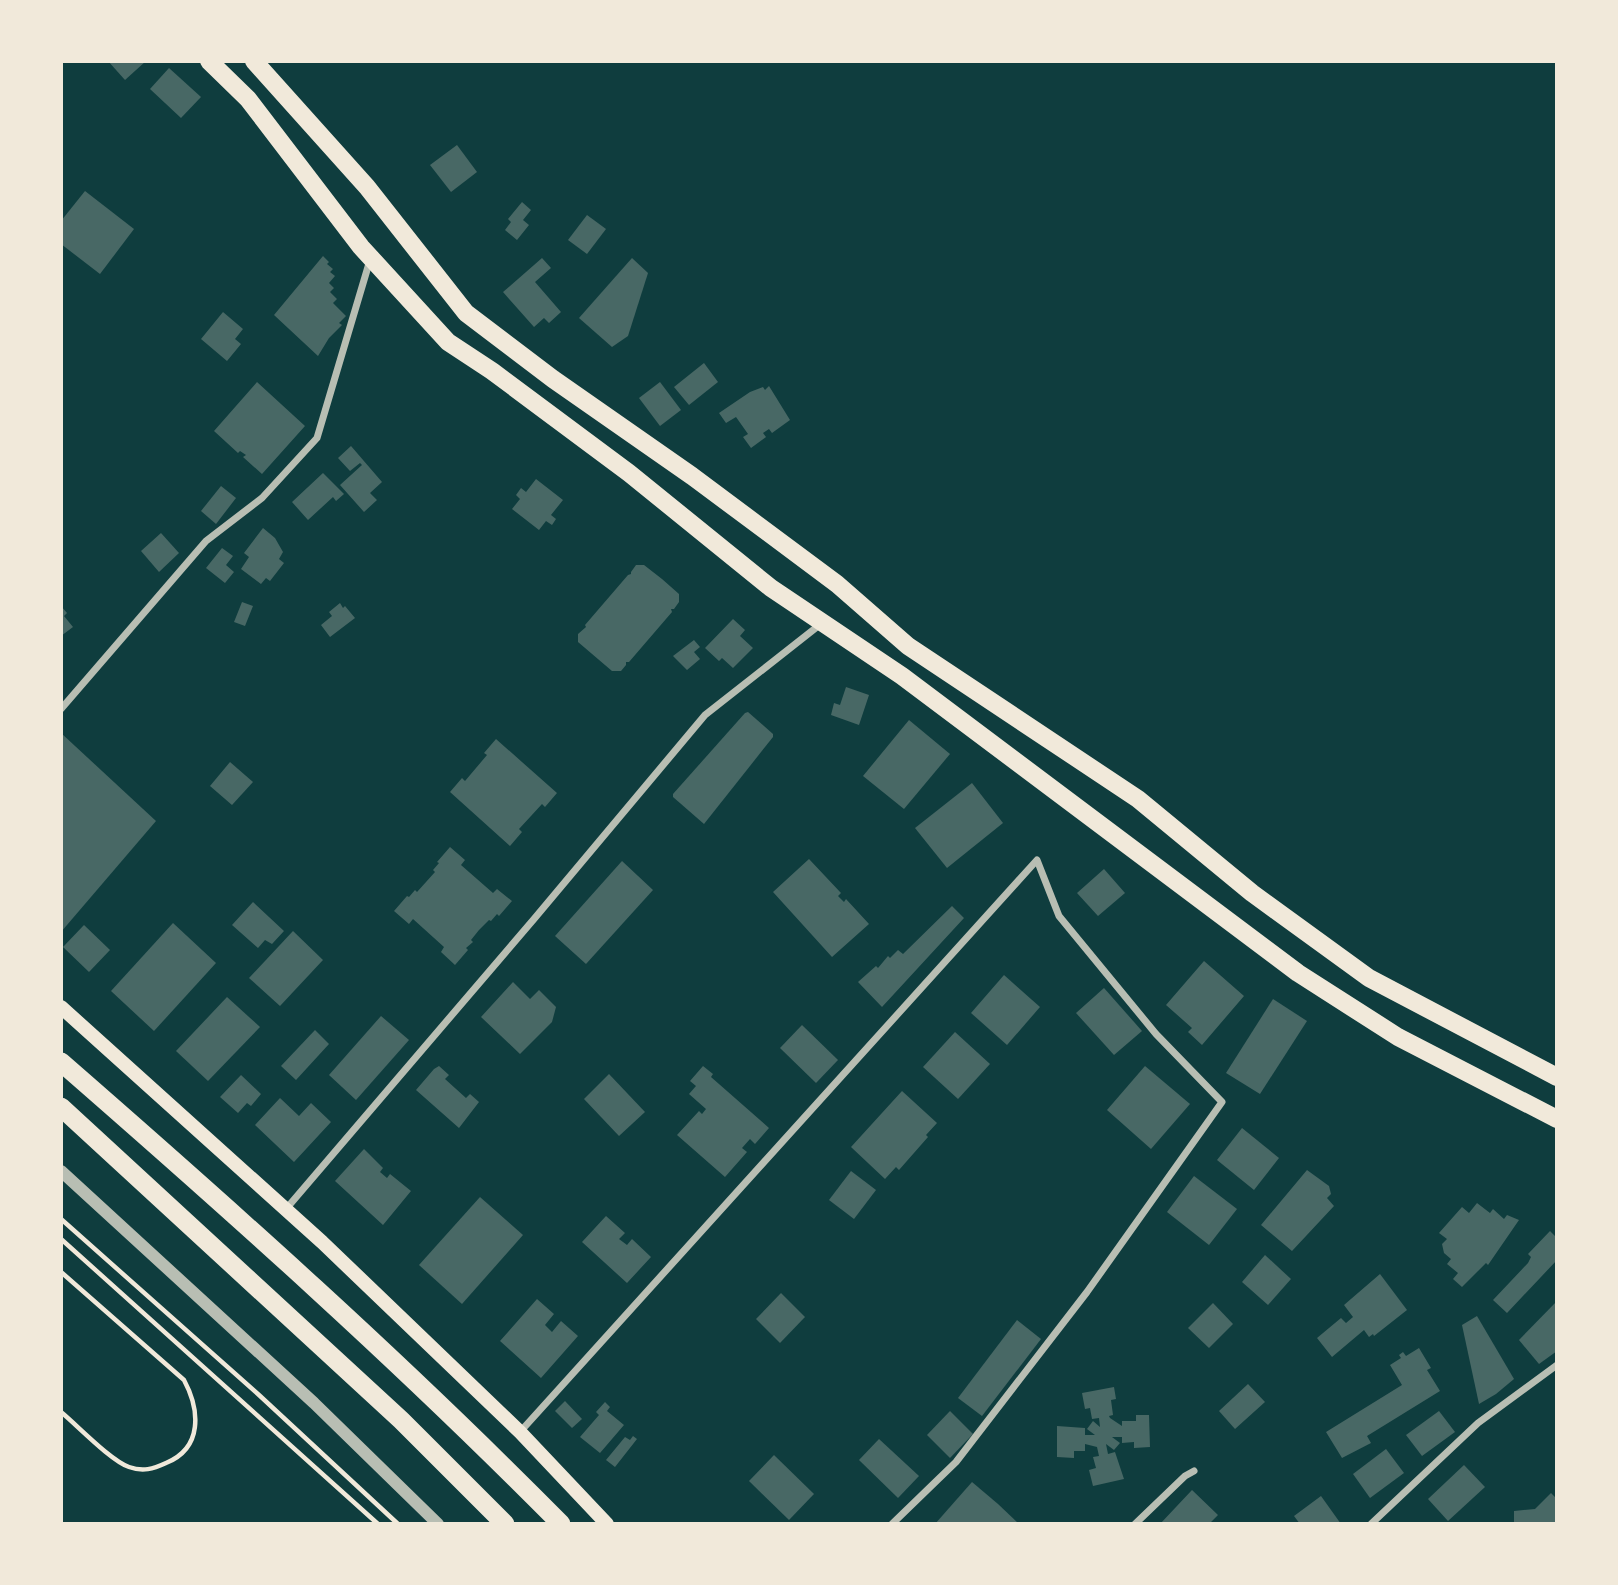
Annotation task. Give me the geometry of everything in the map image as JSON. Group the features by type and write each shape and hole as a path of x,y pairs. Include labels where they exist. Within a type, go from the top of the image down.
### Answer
{"highway":[{"path":"61,1062 342,1311 487,1449 561,1524"},
{"path":"61,1107 401,1420 505,1524"}],"main road":[{"path":"209,61 248,100 371,258 448,342 492,371 587,442 771,588 902,676 1298,973 1398,1037 1557,1119"},
{"path":"254,61 368,187 466,313 837,584 908,646 1138,799 1252,893 1369,978 1557,1077"},
{"path":"61,1007 286,1209 520,1432 607,1524"}],"street":[{"path":"61,709 206,541 262,498 317,438 371,258"},
{"path":"286,1209 705,715 822,623"},
{"path":"520,1432 1037,860 1059,916 1156,1034 1222,1102 1087,1292 957,1462 892,1524"},
{"path":"61,1171 314,1403 438,1524"},
{"path":"1371,1524 1478,1423 1557,1365"},
{"path":"1135,1524 1185,1476 1194,1471"}],"path":[{"path":"61,1219 259,1395 398,1524"},
{"path":"61,1239 379,1524"},
{"path":"61,1272 184,1380 196,1411 196,1429 183,1453 173,1461 140,1471 111,1456 61,1412"}],"building":[{"path":"108,61 146,61 125,80"},
{"path":"169,68 201,97 181,118 150,89"},
{"path":"457,145 477,172 451,192 430,165"},
{"path":"85,191 134,229 100,274 61,244 61,221"},
{"path":"522,202 531,210 523,220 529,225 517,240 505,230 511,222 508,219"},
{"path":"587,215 606,229 587,254 568,240"},
{"path":"323,256 333,269 330,272 335,276 329,283 334,288 330,292 337,299 333,303 346,316 318,356 274,315"},
{"path":"542,258 551,268 535,282 561,312 549,323 544,318 534,327 503,292"},
{"path":"632,258 648,273 628,336 612,347 579,318"},
{"path":"223,312 243,329 235,339 241,344 227,361 201,339"},
{"path":"704,363 718,382 689,405 674,387"},
{"path":"257,382 305,426 262,474 243,457 246,455 240,451 238,453 214,431"},
{"path":"660,382 681,410 660,426 639,398"},
{"path":"769,386 790,420 772,433 769,429 763,433 766,437 751,448 743,437 748,434 736,417 726,423 719,413 750,392 763,387 765,390"},
{"path":"351,446 382,482 370,493 377,500 364,512 340,485 362,465 360,463 350,471 338,458"},
{"path":"323,473 344,494 336,501 333,497 308,520 292,502"},
{"path":"536,479 563,500 551,515 556,519 552,525 546,521 539,530 512,509 520,499 516,495 521,488 526,492"},
{"path":"221,486 236,498 216,524 201,511"},
{"path":"263,528 275,538 283,552 279,559 284,563 270,581 266,578 261,584 241,569 249,557 244,553"},
{"path":"161,533 179,553 159,572 141,551"},
{"path":"222,548 233,556 226,565 234,572 225,583 206,568"},
{"path":"636,565 644,565 662,579 679,594 679,602 621,671 612,671 578,642 578,634"},
{"path":"242,602 253,606 245,626 234,622"},
{"path":"340,603 355,618 330,637 321,625 332,616 329,612"},
{"path":"61,606 67,613 64,616 73,627 61,636"},
{"path":"733,619 745,630 740,636 753,648 733,668 722,658 719,661 705,648"},
{"path":"694,640 700,647 694,652 700,659 687,670 673,656"},
{"path":"846,687 869,695 859,725 831,715 834,703 840,705"},
{"path":"748,712 773,734 773,737 704,824 673,797 673,794"},
{"path":"909,720 950,754 904,809 863,776"},
{"path":"61,733 156,821 61,932"},
{"path":"496,739 557,793 545,807 542,804 519,829 522,832 510,846 450,792 462,778 465,781 487,755 484,753"},
{"path":"230,762 253,782 232,805 210,786"},
{"path":"972,783 1003,823 947,868 915,828"},
{"path":"450,847 465,860 461,865 493,893 497,889 512,901 499,916 497,914 479,930 471,940 473,942 466,948 468,950 455,965 441,952 444,947 413,919 409,924 394,911 435,872 433,870 439,863 437,862"},
{"path":"809,859 841,893 838,896 844,902 846,899 869,924 832,957 773,892"},
{"path":"622,861 653,890 586,964 555,936"},
{"path":"1104,869 1125,893 1098,916 1077,893"},
{"path":"253,902 284,931 272,944 265,940 258,948 232,925"},
{"path":"952,906 964,918 882,1007 858,982 876,966 878,968 888,956 890,958 898,950 903,954"},
{"path":"173,923 216,963 154,1031 111,991"},
{"path":"84,925 110,950 89,972 63,947"},
{"path":"293,931 323,960 280,1006 249,978"},
{"path":"1204,961 1244,996 1202,1045 1188,1032 1192,1028 1166,1005"},
{"path":"1004,975 1040,1007 1007,1045 971,1013"},
{"path":"513,982 530,999 539,990 556,1007 552,1022 520,1054 481,1017"},
{"path":"1104,988 1142,1031 1114,1055 1076,1013"},
{"path":"227,997 260,1027 208,1081 176,1051"},
{"path":"1273,999 1307,1021 1260,1094 1226,1073"},
{"path":"381,1016 409,1040 356,1100 329,1075"},
{"path":"802,1025 838,1060 816,1083 780,1048"},
{"path":"315,1030 329,1044 296,1080 281,1066"},
{"path":"955,1032 990,1064 958,1099 923,1067"},
{"path":"439,1066 449,1075 445,1079 466,1098 470,1094 479,1102 459,1128 416,1090"},
{"path":"703,1066 713,1074 711,1077 769,1128 755,1144 750,1139 742,1148 747,1152 725,1177 677,1135 699,1111 702,1114 706,1109 689,1094 696,1086 690,1081"},
{"path":"1145,1066 1190,1104 1151,1149 1107,1110"},
{"path":"609,1074 645,1112 619,1136 584,1099"},
{"path":"241,1075 261,1094 251,1106 247,1103 238,1113 220,1097"},
{"path":"902,1091 937,1123 899,1170 896,1167 885,1179 851,1147"},
{"path":"280,1098 299,1116 311,1103 331,1122 294,1162 255,1125"},
{"path":"1242,1128 1279,1158 1254,1190 1217,1160"},
{"path":"364,1149 383,1168 380,1172 387,1178 390,1174 411,1191 383,1225 335,1181"},
{"path":"1307,1170 1329,1186 1331,1194 1327,1198 1334,1206 1292,1251 1261,1225"},
{"path":"851,1171 876,1190 854,1219 829,1200"},
{"path":"1194,1176 1237,1209 1209,1245 1167,1212"},
{"path":"480,1197 523,1235 462,1304 419,1265"},
{"path":"1477,1203 1490,1213 1493,1209 1504,1219 1507,1215 1519,1220 1488,1265 1486,1263 1462,1287 1453,1279 1458,1273 1447,1264 1451,1259 1444,1253 1442,1244 1447,1239 1439,1233 1462,1207 1469,1213"},
{"path":"606,1216 625,1233 619,1239 627,1245 632,1239 651,1257 627,1283 582,1242"},
{"path":"1550,1231 1557,1238 1557,1260 1507,1313 1493,1300 1528,1263 1531,1257 1528,1254"},
{"path":"1265,1255 1291,1279 1268,1305 1242,1282"},
{"path":"1380,1274 1407,1310 1374,1336 1373,1334 1369,1337 1364,1330 1332,1357 1317,1338 1341,1318 1346,1323 1353,1317 1344,1305"},
{"path":"781,1293 805,1317 780,1343 756,1319"},
{"path":"537,1299 554,1314 545,1325 552,1332 561,1321 578,1336 541,1378 500,1341"},
{"path":"1557,1301 1557,1351 1539,1364 1519,1340"},
{"path":"1213,1303 1233,1324 1209,1348 1188,1328"},
{"path":"1477,1316 1514,1379 1479,1404 1462,1325"},
{"path":"1017,1320 1041,1339 982,1416 958,1398"},
{"path":"1419,1348 1431,1368 1427,1370 1440,1391 1367,1436 1371,1443 1342,1458 1326,1432 1402,1385 1390,1365 1401,1358 1399,1355 1403,1352 1406,1356"},
{"path":"1248,1384 1265,1402 1235,1429 1219,1411"},
{"path":"1114,1387 1116,1399 1111,1400 1113,1415 1109,1416 1110,1418 1122,1426 1122,1421 1136,1421 1136,1415 1149,1415 1150,1447 1134,1448 1134,1442 1122,1443 1122,1437 1112,1437 1120,1443 1114,1450 1106,1444 1108,1454 1115,1452 1124,1479 1093,1486 1089,1470 1096,1468 1093,1457 1099,1456 1097,1447 1085,1444 1085,1451 1074,1451 1074,1458 1057,1457 1057,1426 1085,1428 1085,1435 1095,1435 1087,1429 1093,1421 1100,1427 1099,1418 1092,1419 1090,1408 1085,1409 1082,1393"},
{"path":"565,1401 582,1419 572,1428 555,1411"},
{"path":"605,1402 610,1407 607,1411 624,1425 600,1453 580,1437 599,1415 596,1412"},
{"path":"950,1411 973,1434 950,1458 927,1435"},
{"path":"1439,1411 1455,1432 1422,1456 1406,1435"},
{"path":"633,1436 637,1439 615,1467 606,1460 625,1437 630,1440"},
{"path":"879,1439 919,1476 898,1498 859,1460"},
{"path":"1386,1449 1404,1473 1370,1498 1353,1474"},
{"path":"774,1455 814,1494 789,1520 749,1481"},
{"path":"1464,1465 1485,1487 1448,1521 1428,1499"},
{"path":"972,1482 998,1504 1019,1524 935,1524"},
{"path":"1192,1490 1218,1515 1211,1522 1214,1524 1160,1524"},
{"path":"1551,1493 1557,1499 1557,1524 1514,1524 1514,1511 1535,1509"},
{"path":"1321,1496 1341,1524 1300,1524 1294,1516"}]}
